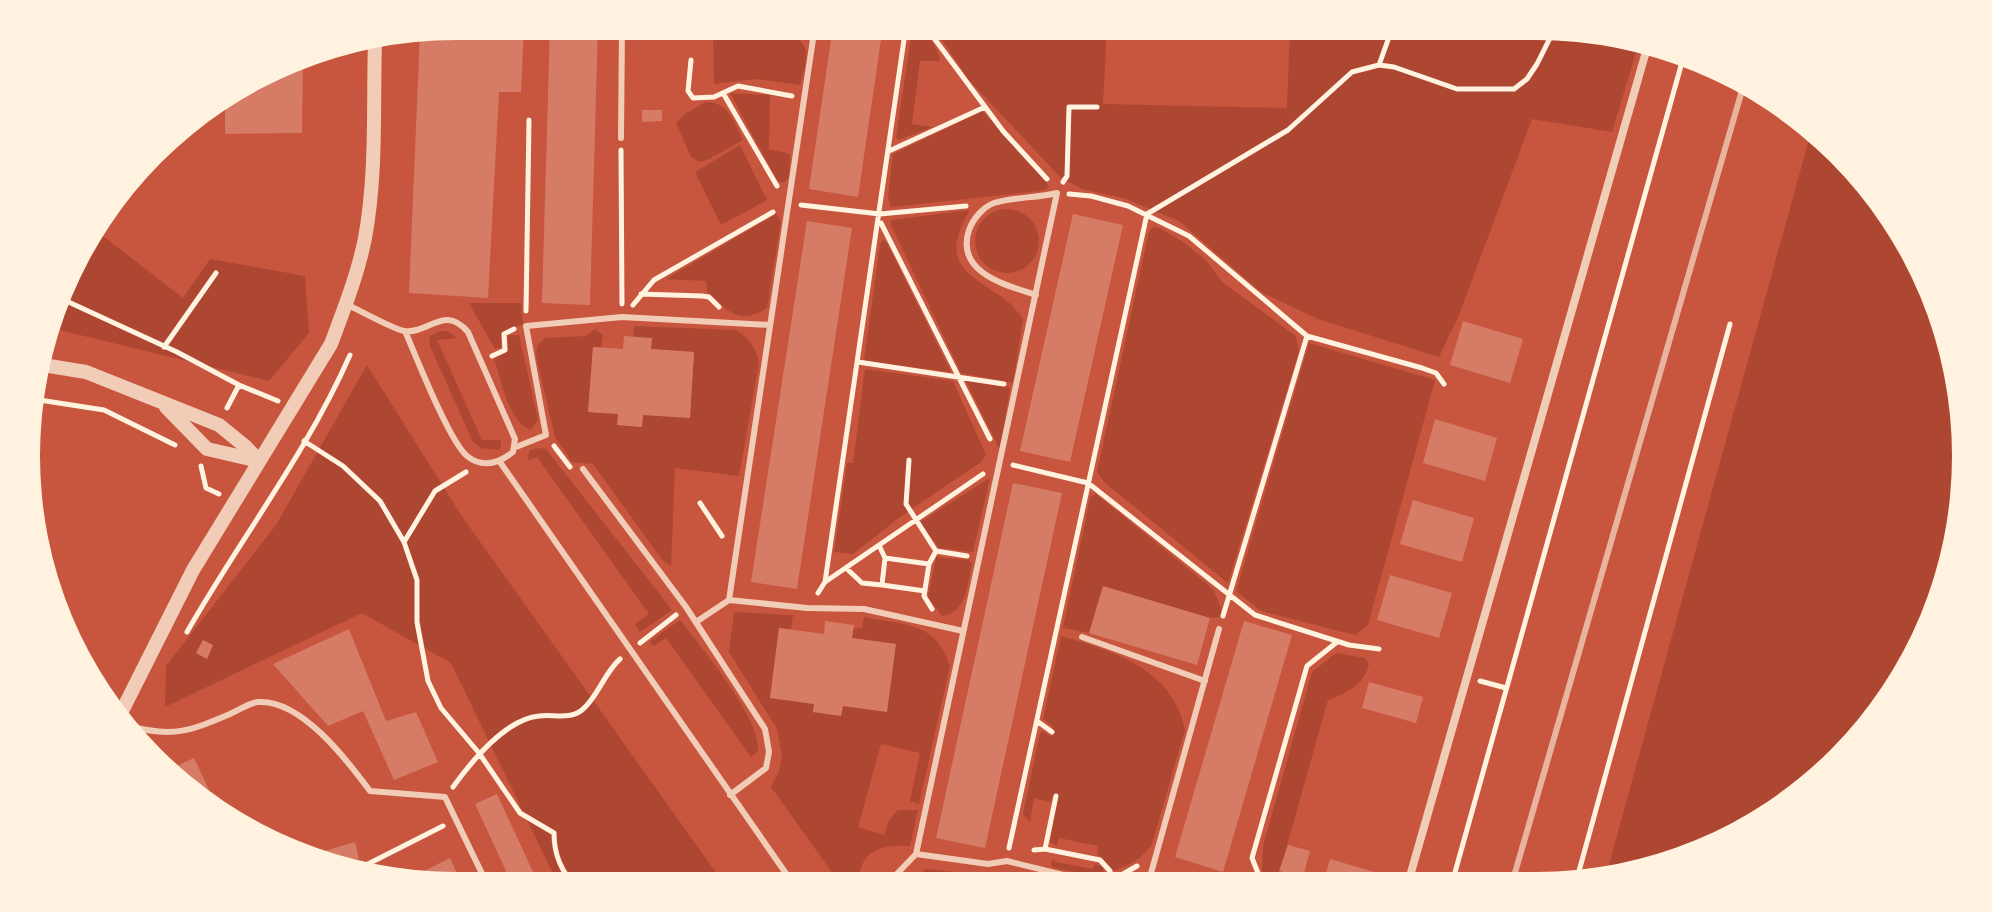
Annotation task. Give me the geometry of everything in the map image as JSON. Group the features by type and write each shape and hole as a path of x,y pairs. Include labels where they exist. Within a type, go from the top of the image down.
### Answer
{"street":[{"path":"124,707 193,570 331,344 356,274 368,220 375,48"},
{"path":"1411,872 1645,54"},
{"path":"50,366 86,372 219,425 259,461"},
{"path":"160,401 207,449 259,461"}],"lane":[{"path":"621,138 622,40"},
{"path":"729,600 812,40"},
{"path":"899,872 916,854 1017,386 1036,295 1057,193 994,203 979,214 969,231 967,241 972,263 991,280 1036,295"},
{"path":"346,304 405,331 450,319 460,323 468,332 516,447"},
{"path":"405,331 459,446 467,456 480,463 500,462 516,447 546,435 522,326 622,317 770,325"},
{"path":"500,462 785,872"},
{"path":"583,469 696,622 765,729 769,762 766,768 730,795"},
{"path":"696,622 729,600 807,608 864,609 963,631"},
{"path":"1151,872 1219,629"},
{"path":"1082,637 1205,681"},
{"path":"142,728 169,733 190,731 256,702 279,703 301,716 343,756 370,791 445,797 481,872"},
{"path":"916,854 988,864 1007,861 1053,872"}],"path":[{"path":"825,582 904,40"},
{"path":"935,40 1003,131 1044,174 1057,193"},
{"path":"1379,65 1388,40"},
{"path":"1007,861 1147,214 1288,130 1352,72 1379,65 1394,67 1457,89 1514,89 1527,79 1549,40"},
{"path":"691,60 688,91 693,98 714,97 738,86 805,99"},
{"path":"1455,872 1681,66"},
{"path":"723,93 788,203"},
{"path":"889,151 985,107"},
{"path":"1057,193 1067,176 1069,107 1097,107"},
{"path":"494,355 505,350 504,334 522,326 529,120"},
{"path":"621,138 622,317"},
{"path":"1057,193 1091,196 1147,214 1189,236 1307,336 1422,368 1436,373 1444,384"},
{"path":"622,317 654,280 788,203 880,218 994,203"},
{"path":"880,218 1000,462"},
{"path":"164,347 216,273"},
{"path":"641,294 709,297 733,323"},
{"path":"70,303 239,385"},
{"path":"1580,869 1730,324"},
{"path":"1224,613 1307,336"},
{"path":"858,362 874,367 1017,386"},
{"path":"44,401 104,410 176,446"},
{"path":"546,435 569,467 583,469"},
{"path":"304,441 343,466 380,501 404,542 417,580 417,622 428,681 441,708 479,753 520,813 554,833 554,852 564,872"},
{"path":"909,460 906,504 936,551 979,557"},
{"path":"199,462 206,488"},
{"path":"807,608 825,582 1000,462 1088,483 1255,615 1337,642 1379,649"},
{"path":"404,542 435,491 480,463"},
{"path":"700,503 728,544 736,550"},
{"path":"185,634 258,516"},
{"path":"879,545 885,558 882,585"},
{"path":"936,551 929,564 924,596 944,627"},
{"path":"885,558 929,564"},
{"path":"846,568 862,583 925,591"},
{"path":"650,635 675,615"},
{"path":"1057,630 1070,633"},
{"path":"1258,872 1252,858 1307,666 1337,642"},
{"path":"445,797 479,753 522,721 537,716 564,717 581,711 613,665 630,651"},
{"path":"1469,677 1506,688"},
{"path":"1037,721 1052,732"},
{"path":"1045,849 1056,796"},
{"path":"370,863 456,819"},
{"path":"1126,872 1156,856"}],"shaded area":[{"path":"713,40 799,40 805,48 806,64 800,85 756,79 714,84"},
{"path":"911,40 931,40 940,61 920,61 912,124 933,127 898,140"},
{"path":"942,40 1106,40 1103,104 1287,108 1289,40 1536,40 1590,44 1636,52 1612,132 1532,119 1459,315 1439,357 1318,319 1261,292 1179,221 1123,198 1084,190 1061,178 968,79"},
{"path":"730,93 770,95 769,149 790,154 789,176 785,182 779,182 774,175"},
{"path":"706,102 725,109 743,140 699,162 691,157 676,123"},
{"path":"982,111 1047,180 1048,188 891,207 888,197 893,154"},
{"path":"1808,142 1849,182 1882,225 1909,272 1938,348 1948,402 1952,456 1948,510 1938,564 1909,640 1882,687 1849,730 1810,769 1767,802 1720,829 1670,850 1609,865"},
{"path":"740,145 767,200 721,225 695,172"},
{"path":"1007,209 1019,211 1030,218 1037,229 1037,253 1030,264 1019,271 1007,273 995,271 984,264 977,253 975,241 977,229 984,218 995,211"},
{"path":"970,210 959,234 957,252 962,265 1013,306 1023,320 1013,383 961,373 890,223 892,220"},
{"path":"776,214 781,222 767,308 748,316 734,314 707,292 706,281 666,279"},
{"path":"1153,227 1183,242 1207,261 1222,282 1296,336 1299,351 1228,583 1105,483 1097,472 1149,231"},
{"path":"103,236 183,298 210,259 305,276 309,333 269,381 60,330 83,272"},
{"path":"883,240 887,243 951,372 864,361"},
{"path":"469,303 521,303 523,324 501,333 501,347 495,349"},
{"path":"634,326 736,330 752,344 759,363 739,476 675,468 671,566 663,561 593,464 572,462 555,437 536,356 537,346 545,338 586,336 595,329 603,335 601,347 593,347 588,412 618,414 617,425 642,427 643,415 690,417 694,352 651,349 633,337"},
{"path":"448,331 457,338 437,340 482,440 501,440 498,450 481,448 473,442 429,344 430,336"},
{"path":"508,335 519,335 538,420 531,430 516,418 511,409 494,358 508,352"},
{"path":"1309,343 1435,380 1368,625 1355,635 1261,611 1236,591"},
{"path":"367,365 461,515 716,872 552,872 451,663 362,613 165,707 166,666 276,525"},
{"path":"865,369 953,381 986,455 981,462 900,517 853,554 834,552 847,463 853,463"},
{"path":"966,381 1010,388 1000,450"},
{"path":"546,449 672,610 640,632 635,624 649,614 537,457 528,460 529,451"},
{"path":"990,478 973,552 939,548 920,522"},
{"path":"1096,494 1213,589 1221,608 1220,617 1210,618 1103,587 1089,633 1063,628 1090,498"},
{"path":"936,557 969,560 972,564 961,604 950,614 942,616 928,597"},
{"path":"734,612 793,615 791,629 779,628 770,698 814,704 813,712 841,716 843,706 896,644 852,638 853,629 862,628 864,617 905,624 936,640 950,666 919,804 910,801 920,753 881,744 858,827 884,835 889,820 898,810 918,810 910,846 874,851 864,861 860,872 832,872 771,787 782,755 777,729 729,652"},
{"path":"680,620 728,683 750,720 758,751 751,757 666,638 653,646 650,641"},
{"path":"1061,636 1120,656 1154,677 1178,709 1185,730 1152,844 1135,861 1113,871 1097,854 1098,846 1059,838 1057,846 1050,842 1058,797 1052,796 1051,802 1034,798 1030,822 1023,814 1040,733 1042,731 1052,737 1053,727 1043,719"},
{"path":"1336,653 1365,658 1369,664 1363,678 1354,687 1328,700 1280,870 1287,872 1262,872 1263,846 1312,672"},
{"path":"1055,859 1055,862 1093,869 1095,864 1103,867 1104,872 1074,872 1052,867 1051,861"},
{"path":"927,869 954,872 924,872"}],"building":[{"path":"523,40 521,92 499,92 488,298 409,293 420,42"},
{"path":"550,40 598,40 590,305 542,303"},
{"path":"831,40 881,40 858,197 809,189"},
{"path":"303,70 302,133 225,134 225,110"},
{"path":"642,110 662,110 662,121 642,122"},
{"path":"1073,214 1123,225 1070,462 1020,451"},
{"path":"807,221 852,228 797,589 751,582"},
{"path":"1463,321 1523,339 1510,383 1450,365"},
{"path":"624,336 652,338 651,349 694,352 690,418 643,415 642,427 617,425 618,414 588,412 593,347 623,349"},
{"path":"1435,419 1497,438 1485,481 1423,463"},
{"path":"1013,483 1062,493 985,848 936,838"},
{"path":"1413,500 1474,518 1462,562 1400,544"},
{"path":"1390,575 1452,593 1439,638 1377,620"},
{"path":"1103,586 1210,618 1197,665 1089,633"},
{"path":"825,621 854,625 852,638 896,644 887,712 843,706 841,716 813,712 814,704 770,698 779,628 824,634"},
{"path":"1244,621 1292,635 1223,872 1175,857"},
{"path":"349,629 386,721 416,712 438,762 394,780 363,711 328,726 273,664"},
{"path":"203,640 213,645 207,659 196,653"},
{"path":"1369,682 1423,697 1416,723 1362,708"},
{"path":"194,758 209,791 182,769 178,765"},
{"path":"497,794 533,872 507,872 475,804"},
{"path":"355,842 359,859 348,858 325,851"},
{"path":"1288,845 1310,851 1304,872 1279,871"},
{"path":"450,858 456,872 429,871 425,871"},
{"path":"1330,859 1374,872 1326,872"}],"railway":[{"path":"1515,872 1741,94"}]}
